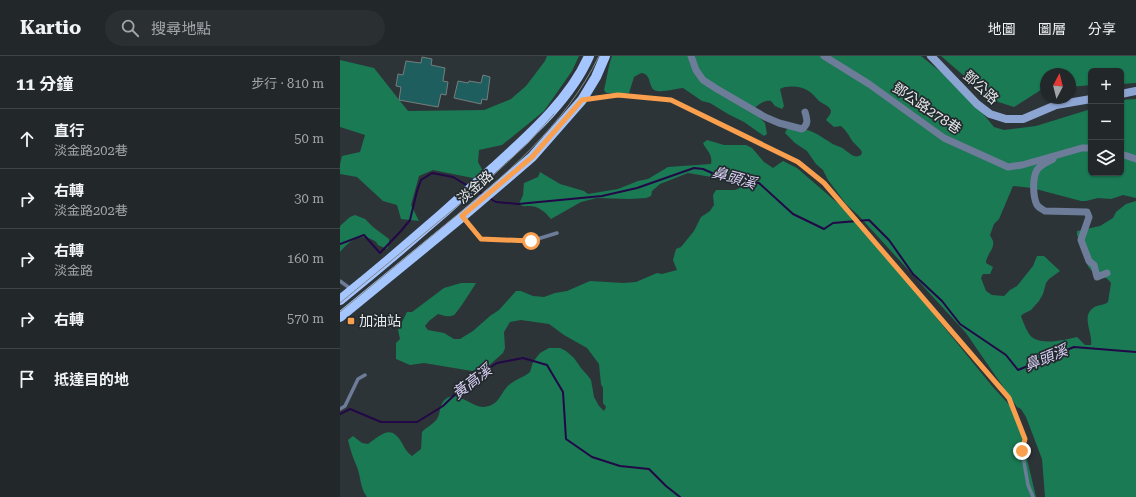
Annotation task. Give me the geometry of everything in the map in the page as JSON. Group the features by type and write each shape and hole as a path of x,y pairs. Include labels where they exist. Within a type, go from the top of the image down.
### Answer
{"main road":[{"name":"淡金路","path":"340,300 438,219 540,124 564,96 589,56"},
{"name":"淡金路","path":"340,317 532,157 582,100 596,77 605,56"}],"street":[{"path":"691,56 696,70 703,80 765,117 779,123 802,129 808,121 805,112"},
{"name":"鄧公路278巷","path":"824,56 869,84 944,138 1008,167 1082,148 1088,148"},
{"name":"鄧公路","path":"931,56 977,104 990,114 1006,119 1023,119 1056,105 1088,100"},
{"path":"1124,93 1136,91"},
{"path":"1065,153 1044,164 1037,170 1034,191 1037,204 1040,209 1045,211 1087,212 1089,217 1081,240 1089,261 1094,265 1097,276 1107,273"},
{"path":"1124,155 1136,158"}],"lane":[{"path":"582,100 618,95 671,100 798,162 824,183 1009,398 1025,439 1022,451 1028,486 1033,497"},
{"path":"462,216 481,239 531,241 557,233"},
{"path":"340,281 352,290"},
{"path":"340,409 345,406 358,379 365,375"}],"green space":[{"path":"547,56 579,56 572,71 544,111 502,145 479,150 478,162 483,171 473,178 433,170 419,176 411,205 419,221 401,219 397,205 383,201 357,177 340,174 342,156 360,152 365,135 340,127 340,60 374,68 408,111 484,110 511,99 526,86 545,61"},
{"path":"612,56 921,56 942,73 980,110 994,127 1004,130 1036,126 1088,110 1088,176 1124,176 1124,100 1136,99 1136,198 1123,195 1111,199 1098,198 1081,201 1032,188 1013,186 999,219 994,224 990,235 993,244 986,263 993,267 990,274 983,274 981,278 986,291 992,295 1004,296 1017,286 1033,266 1037,256 1044,256 1060,271 1046,283 1039,301 1031,310 1021,316 1024,325 1031,336 1038,340 1049,342 1077,337 1085,345 1091,345 1088,316 1093,308 1108,302 1111,283 1107,278 1094,273 1087,265 1077,231 1100,226 1113,218 1116,212 1126,204 1136,201 1136,497 1045,497 1042,459 1026,417 1021,409 1017,407 966,333 858,215 846,204 828,180 823,170 816,164 807,151 795,143 785,133 788,127 807,130 842,148 853,156 861,155 862,152 841,126 834,127 826,120 831,112 828,106 819,101 814,95 803,88 791,87 780,89 784,106 782,109 775,106 771,101 766,101 752,110 765,123 767,134 764,136 744,122 710,103 702,101 683,88 663,91 654,90 645,74 641,73 634,77 629,93 606,93 604,90"},
{"path":"941,56 1136,56 1136,83 1124,84 1124,68 1088,68 1088,85 1076,86 1076,68 1040,68 1040,91 1014,107 992,100"},
{"path":"707,140 724,145 746,145 752,148 764,162 773,168 783,161 797,168 856,219 992,386 1014,410 1036,497 367,497 363,490 348,440 353,436 362,443 368,444 382,434 390,432 398,437 406,450 412,456 421,449 422,432 437,419 444,400 452,396 461,398 479,407 489,406 498,400 509,385 530,372 533,362 540,353 549,348 560,348 574,358 591,380 594,397 604,411 606,407 603,403 603,388 601,384 599,364 587,348 564,335 549,324 521,320 510,322 504,332 505,348 503,353 486,368 472,371 424,363 410,365 396,359 396,343 400,339 398,330 407,312 412,312 444,288 461,283 476,283 454,315 448,316 438,314 425,326 428,330 444,333 454,339 460,339 473,331 499,310 516,291 521,291 533,296 544,297 567,291 590,281 623,283 636,282 657,273 662,274 677,270 673,260 676,249 681,247 694,231 701,217 710,211 714,205 713,195 716,190 735,190 740,188 739,183 730,178 717,178 688,173 660,184 652,191 651,196 646,198 597,198 581,202 551,219 539,208 519,204 523,195 524,183 538,177 540,172 560,184 584,191 588,194 618,189 638,181 648,179 668,167 711,164 711,157 703,143"},
{"path":"355,215 365,219 389,239 387,249 378,245 375,241 367,237 362,237 350,242 340,252 340,226 350,217"}],"building":[{"path":"422,57 432,59 431,65 445,68 443,81 448,82 446,95 441,94 438,107 399,100 401,87 396,86 398,74 403,75 406,61 421,63"},
{"path":"483,75 490,77 487,100 482,99 481,104 454,98 458,81 481,83"}],"waterway":[{"name":"鼻頭溪","path":"489,198 496,202 518,204 602,196 637,188 694,168 703,169 728,180 759,183 793,214 824,229 833,223 869,220 889,240 913,274 942,301 960,324 1006,355 1018,370 1074,347 1136,352"},
{"name":"鼻頭溪","path":"340,244 364,235 380,253 410,220 421,180 432,173 453,177 468,186"},
{"name":"鼻頭溪","path":"474,189 484,195"},
{"name":"黃高溪","path":"340,414 350,409 381,422 417,422 443,406 470,380 497,363 523,358 547,365 563,392 566,439 592,457 620,466 649,469 666,486 680,497"}],"tram line":[{"path":"340,312 511,168 551,127 569,105 599,56"},
{"path":"340,303 484,184 528,143 554,114"}],"place":[{"name":"加油站","path":"351,321"}],"route":[{"path":"531,241 481,239 462,216 532,157 582,100 618,95 671,100 798,162 824,183 1009,398 1025,439 1022,451"}]}
